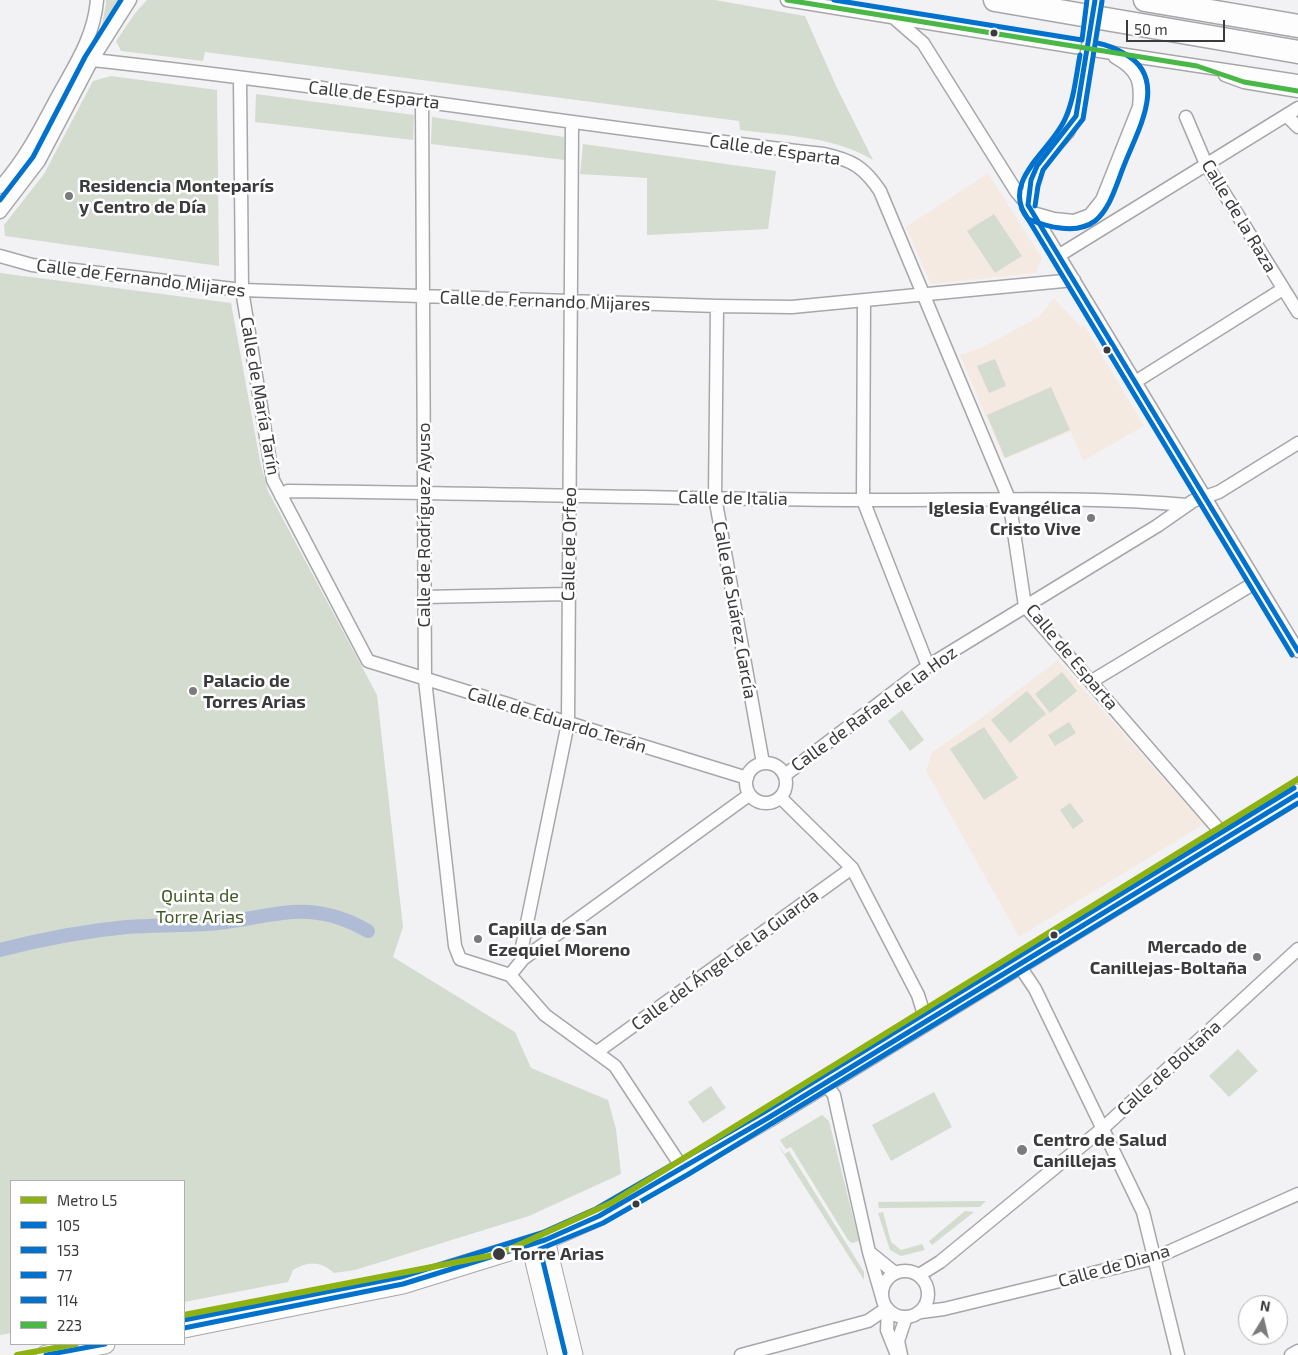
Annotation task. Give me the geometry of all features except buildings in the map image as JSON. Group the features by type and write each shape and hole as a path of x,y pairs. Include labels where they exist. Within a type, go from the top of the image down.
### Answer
{"highway":[{"path":"995,0 1298,52"},
{"path":"1145,0 1298,26"}],"main road":[{"path":"185,1328 404,1284 538,1243 599,1216 683,1169 1019,966 1298,794"},
{"path":"538,1243 558,1355"},
{"path":"538,1243 573,1355"},
{"path":"46,1355 100,1345"}],"street":[{"path":"0,187 34,142 80,57 92,32 97,0"},
{"path":"0,212 39,161 92,60 130,0"},
{"path":"787,0 1298,81"},
{"path":"1031,209 1030,184 1037,166 1068,132 1076,116 1095,0"},
{"path":"893,17 922,43 1016,191 1031,209 1298,651"},
{"path":"1031,209 1054,219 1074,221 1090,215 1102,200 1139,107 1141,91 1138,76 1128,64 1106,52"},
{"name":"Calle de Esparta","path":"92,60 422,101 572,123 844,158 859,166 872,178 880,191 1009,499 1025,606 1227,839"},
{"path":"1197,66 1244,82 1298,91"},
{"name":"Calle de María Tarín","path":"240,78 242,290 273,480 368,661"},
{"name":"Calle de Rodríguez Ayuso","path":"422,101 425,680 454,946 460,959 510,975"},
{"path":"1058,256 1298,108"},
{"path":"1287,116 1298,127"},
{"name":"Calle de la Raza","path":"1186,117 1206,164 1298,312"},
{"name":"Calle de Orfeo","path":"523,959 522,947 568,723 572,123"},
{"name":"Calle de Fernando Mijares","path":"0,248 17,261"},
{"name":"Calle de Fernando Mijares","path":"0,256 32,265 242,290 717,306 792,307 1074,280"},
{"path":"1135,382 1283,289"},
{"path":"864,301 863,500 928,666"},
{"name":"Calle de Suárez García","path":"717,306 715,497 763,764"},
{"name":"Calle de Rafael de la Hoz","path":"784,775 928,666 1157,526 1187,505 1219,492 1298,443"},
{"name":"Calle de Italia","path":"281,496 288,491 423,492 863,500 1009,499 1143,501 1187,505"},
{"path":"1092,681 1256,582"},
{"path":"424,597 568,594"},
{"name":"Calle de Eduardo Terán","path":"368,661 747,778"},
{"path":"763,764 776,765 784,775 786,787 781,798 770,803 764,803 758,802 750,794 747,778 752,769 763,764"},
{"path":"683,1169 615,1066 545,1015 510,975 523,959 750,794"},
{"path":"781,798 852,868 918,995 926,1021"},
{"name":"Calle del Ángel de la Guarda","path":"597,1052 852,868"},
{"name":"Calle de Boltaña","path":"919,1275 940,1262 1102,1129 1298,949"},
{"path":"1019,966 1035,989 1143,1212 1178,1355"},
{"path":"825,1083 834,1096 838,1109 869,1252 886,1305 893,1314 906,1317 921,1312 929,1296 926,1284 919,1275 907,1271 895,1273 885,1283 886,1305 887,1330 896,1355"},
{"name":"Calle de Diana","path":"921,1312 944,1309 1155,1258 1298,1194"},
{"path":"869,1252 895,1273"},
{"path":"741,1355 868,1321 886,1305"},
{"path":"901,1355 898,1341 906,1317"},
{"path":"1290,1355 1298,1351"}],"shaded area":[{"path":"988,173 1042,258 1036,273 931,284 906,227"},
{"path":"1054,298 1081,327 1084,325 1144,426 1083,461 1071,432 1004,459 960,355 985,346 1040,316"},
{"path":"1058,660 1204,824 1019,937 926,771 932,752 980,719"}],"green space":[{"path":"106,0 123,0 100,35 106,4"},
{"path":"147,0 715,0 805,16 837,88 873,160 842,146 808,138 740,130 739,121 205,52 203,61 121,51 116,41 136,12"},
{"path":"111,76 217,90 219,266 5,236 4,225 44,174 93,81"},
{"path":"256,94 414,115 413,140 255,122"},
{"path":"432,117 564,137 565,160 431,144"},
{"path":"583,144 776,171 768,229 647,235 647,178 580,174"},
{"path":"994,214 1022,256 995,273 967,231"},
{"name":"Quinta de Torre Arias","path":"0,273 231,303 260,461 268,491 377,695 403,927 393,957 515,1032 531,1068 608,1100 616,1129 621,1174 529,1216 355,1270 334,1273 319,1264 303,1265 293,1270 288,1282 185,1302 185,1180 10,1180 10,1333 0,1335"},
{"path":"995,359 1006,386 989,393 977,366"},
{"path":"1051,387 1070,430 1005,458 987,415"},
{"path":"1062,672 1077,691 1050,713 1035,694"},
{"path":"1027,691 1046,714 1010,743 991,720"},
{"path":"902,710 924,740 910,751 888,721"},
{"path":"1069,722 1076,733 1055,746 1048,735"},
{"path":"984,727 1018,778 984,800 950,749"},
{"path":"1070,803 1084,821 1073,829 1060,810"},
{"path":"1238,1049 1258,1071 1229,1097 1209,1076"},
{"path":"711,1086 726,1108 703,1123 688,1102"},
{"path":"934,1092 952,1127 891,1161 872,1125"},
{"path":"822,1115 829,1121 859,1241 852,1243 848,1240 791,1147 786,1149 780,1140"},
{"path":"778,1145 785,1154 789,1151 864,1272 864,1280"},
{"path":"986,1201 980,1207 879,1208 878,1202"},
{"path":"965,1211 974,1212 932,1245 929,1241"},
{"path":"883,1212 891,1242 901,1250 922,1244 925,1250 901,1256 890,1250 878,1213"}],"waterway":[{"path":"0,950 94,931 127,927 218,923 294,912 329,915 368,931"}],"metro line":[{"name":"L5","path":"185,1315 499,1254 611,1203 1298,779"},
{"name":"L5","path":"17,1355 71,1345"}],"transit line":[{"name":"114","path":"0,200 33,157 85,57 121,0"},
{"name":"223","path":"787,0 1197,66 1244,82 1298,91"},
{"name":"114","path":"834,0 1082,40 1087,0"},
{"name":"105","path":"1028,205 1031,180 1037,166 1076,116 1095,0"},
{"name":"153","path":"1035,206 1043,170 1083,119 1102,1"},
{"name":"114","path":"1080,55 1073,96 1065,119 1031,166 1020,192 1021,205 1028,219 1044,225 1071,229 1088,225 1101,216 1113,194 1137,135 1146,105 1148,90 1145,77 1138,64 1118,50 1097,43"},
{"name":"105","path":"1028,205 1298,651"},
{"name":"153","path":"1022,209 1292,655"},
{"name":"77","path":"185,1320 401,1277 542,1233 596,1209 764,1112 1294,788"},
{"name":"105","path":"185,1328 403,1284 545,1240 599,1216 768,1118 1298,794"},
{"name":"153","path":"565,1353 540,1249 603,1223 687,1175 1298,803"},
{"name":"105","path":"46,1355 100,1345"}],"place":[{"name":"Residencia Monteparís y Centro de Día","path":"69,196"},
{"name":"Iglesia Evangélica Cristo Vive","path":"1091,518"},
{"name":"Palacio de Torres Arias","path":"193,691"},
{"name":"Capilla de San Ezequiel Moreno","path":"478,939"},
{"name":"Mercado de Canillejas-Boltaña","path":"1257,957"},
{"name":"Centro de Salud Canillejas","path":"1022,1150"},
{"name":"Torre Arias","path":"499,1254"}]}
